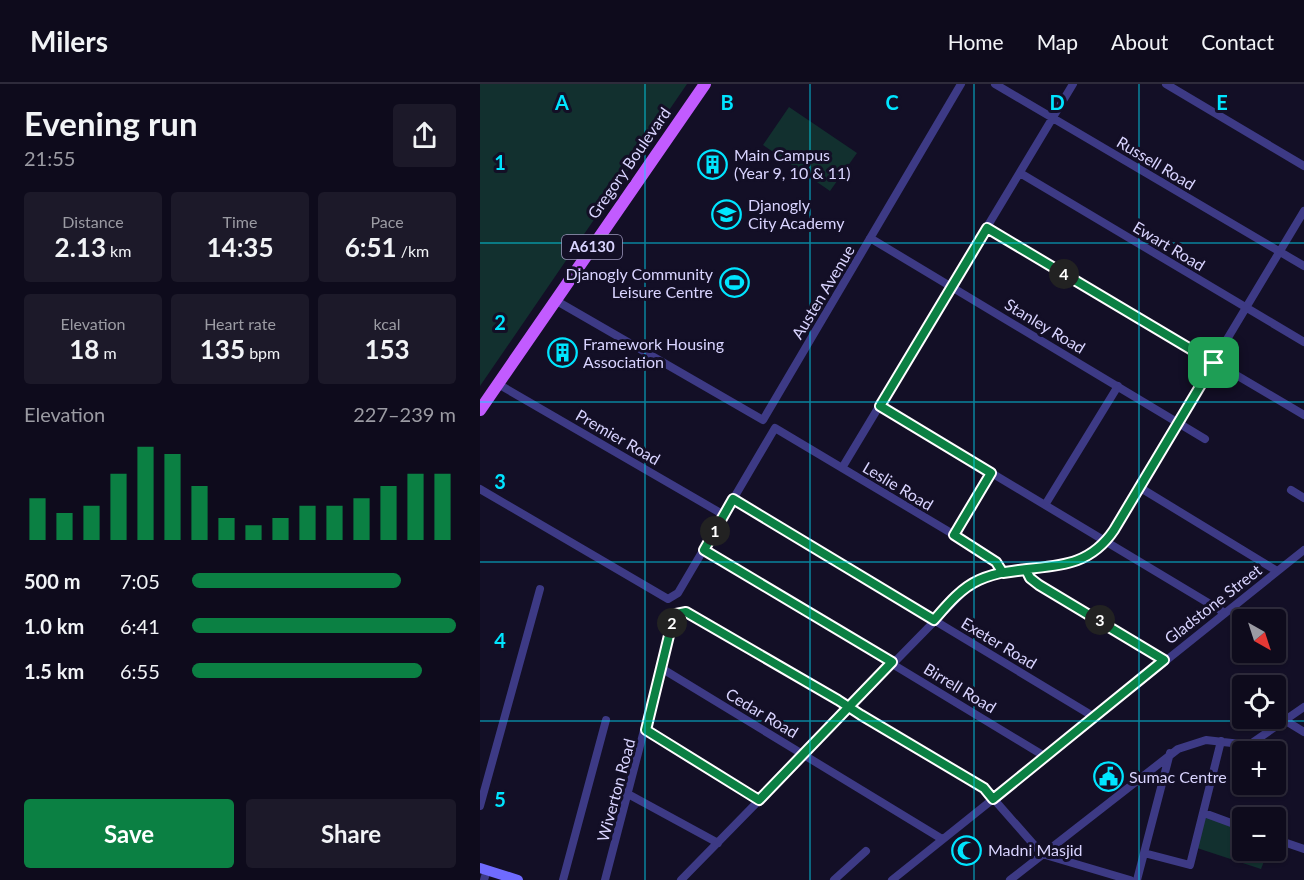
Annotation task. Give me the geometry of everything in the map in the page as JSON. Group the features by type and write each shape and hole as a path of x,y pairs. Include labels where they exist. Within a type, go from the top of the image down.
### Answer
{"main road":[{"name":"Gregory Boulevard","path":"480,410 705,84"},
{"path":"484,872 518,880"}],"street":[{"name":"Austen Avenue","path":"555,300 763,420 961,84"},
{"name":"Russell Road","path":"994,84 1304,266"},
{"path":"842,468 1074,84"},
{"path":"1166,84 1304,166"},
{"name":"Ewart Road","path":"1020,173 1304,342"},
{"path":"681,880 892,662 968,587 1003,573 1074,564 1106,542 1304,211"},
{"path":"987,228 1304,415"},
{"name":"Stanley Road","path":"870,238 1205,439"},
{"name":"Premier Road","path":"498,384 724,515"},
{"path":"1045,505 1118,386"},
{"path":"880,406 1225,613"},
{"name":"Leslie Road","path":"733,499 775,428 954,535 996,562 1003,573"},
{"path":"954,535 991,473"},
{"path":"1139,487 1277,571"},
{"path":"480,489 668,599 678,593 733,499"},
{"path":"1291,490 1304,498"},
{"name":"Exeter Road","path":"733,499 1096,718"},
{"name":"Birrell Road","path":"704,550 1046,757"},
{"name":"Gladstone Street","path":"892,880 1304,550"},
{"path":"1026,570 1030,578 1039,585 1164,660"},
{"path":"480,806 540,589"},
{"name":"Wiverton Road","path":"605,880 676,614 686,612 849,707"},
{"name":"Cedar Road","path":"661,668 942,839"},
{"path":"849,707 984,788 1042,854 1130,880"},
{"path":"1304,707 1286,721 1304,732"},
{"path":"563,880 606,720"},
{"path":"1010,880 1170,753 1206,740 1249,745 1274,729"},
{"path":"646,730 759,800"},
{"path":"1144,853 1190,865 1221,741"},
{"path":"1137,880 1170,753"},
{"path":"628,794 718,843"},
{"path":"1204,813 1232,823"},
{"path":"1286,843 1304,849"},
{"path":"834,880 866,851"}],"green space":[{"path":"480,84 687,84 480,386"},
{"path":"789,107 857,153 830,191 763,145"},
{"path":"1205,816 1232,825 1232,859 1197,848"},
{"path":"1237,861 1264,861 1261,869"}],"place":[{"name":"Main Campus (Year 9, 10 & 11)","path":"713,164"},
{"name":"Djanogly City Academy","path":"727,214"},
{"name":"Djanogly Community Leisure Centre","path":"734,283"},
{"name":"Framework Housing Association","path":"562,353"},
{"name":"Sumac Centre","path":"1108,777"},
{"name":"Madni Masjid","path":"967,850"}],"route":[{"path":"1214,363 987,228 880,406 991,473 954,535 996,562 1003,573 1026,570 1030,578 1039,585 1164,660 1096,718 993,799 984,788 861,715 849,707 838,700 724,633 682,611 673,619 646,730 759,800 849,707 892,662 704,550 733,499 934,620 961,592 976,581 984,578 1003,573 1013,571 1074,564 1088,557 1106,542 1214,363"}]}
